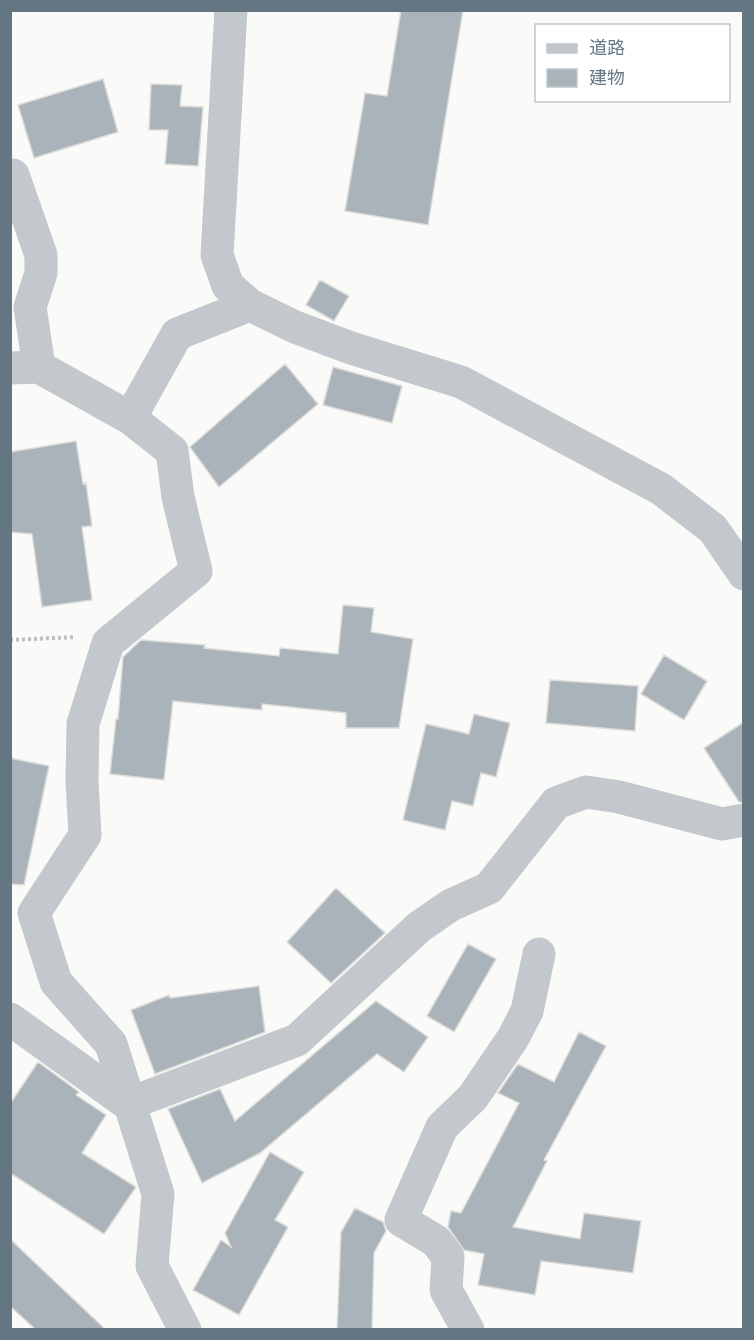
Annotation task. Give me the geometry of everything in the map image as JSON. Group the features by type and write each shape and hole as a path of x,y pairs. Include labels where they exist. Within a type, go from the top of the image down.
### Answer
{"street":[{"path":"231,10 217,255 228,286 250,305 296,327 351,348 461,382 661,489 713,529 744,574"},
{"path":"13,175 41,255 41,273 30,307 25,367 130,418 172,451 178,497 196,571 108,643 83,724 82,781 86,835 34,913 56,982 111,1044 158,1194 152,1266 185,1329"},
{"path":"130,418 177,334 250,305"},
{"path":"128,1104 297,1040 419,927 451,905 489,888 556,803 586,792 619,797 722,824 744,820"},
{"path":"473,1329 446,1290 448,1257 436,1241 401,1220 442,1127 473,1097 513,1038 527,1011 538,954"},
{"path":"10,1019 128,1104"}],"path":[{"path":"10,640 81,637 108,643"}],"building":[{"path":"401,10 463,10 428,225 345,211 365,93 387,96"},
{"path":"103,79 118,132 34,158 18,105"},
{"path":"151,84 182,85 180,106 203,107 198,166 165,164 168,130 149,130"},
{"path":"320,280 349,296 334,321 306,305"},
{"path":"285,364 318,404 219,487 190,447"},
{"path":"333,367 402,386 392,423 323,405"},
{"path":"76,441 83,484 86,483 92,526 82,527 92,600 42,607 32,534 10,532 10,452"},
{"path":"343,605 374,608 371,632 413,639 399,728 346,728 346,713 262,704 262,710 173,701 164,780 110,774 116,719 118,719 123,657 141,640 205,645 204,648 279,656 280,648 338,654"},
{"path":"664,655 707,681 684,720 641,694"},
{"path":"550,680 638,686 635,731 546,723"},
{"path":"474,714 510,723 496,777 481,773 473,806 452,801 445,830 403,820 426,724 469,734"},
{"path":"744,722 744,802 739,802 704,748"},
{"path":"10,758 49,766 24,885 10,884"},
{"path":"336,888 385,933 331,983 287,942"},
{"path":"468,944 496,959 454,1032 427,1016"},
{"path":"259,986 265,1032 155,1074 131,1010 169,995 170,998"},
{"path":"376,1001 428,1037 404,1072 377,1054 260,1153 202,1183 168,1109 220,1089 235,1121"},
{"path":"579,1032 606,1046 544,1160 547,1161 513,1227 580,1239 584,1213 641,1221 633,1273 541,1261 535,1295 478,1285 484,1254 464,1250 448,1227 451,1211 461,1213 519,1103 498,1093 518,1064 554,1082"},
{"path":"38,1062 79,1092 76,1095 106,1115 82,1153 136,1187 104,1234 10,1173 10,1104"},
{"path":"270,1152 304,1172 275,1220 288,1227 239,1315 193,1290 221,1240 231,1247 225,1233"},
{"path":"355,1208 383,1222 386,1231 374,1253 372,1329 337,1329 341,1232"},
{"path":"10,1239 105,1329 35,1329 10,1306"}]}
